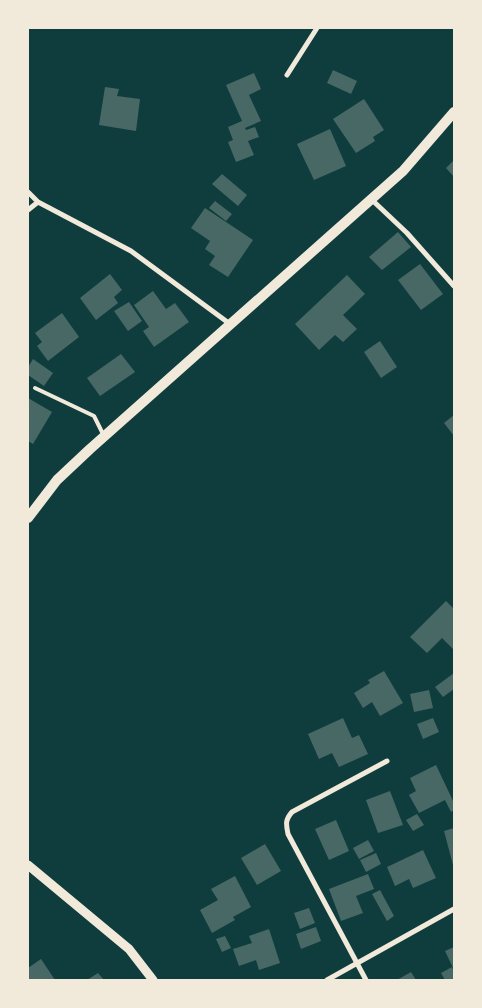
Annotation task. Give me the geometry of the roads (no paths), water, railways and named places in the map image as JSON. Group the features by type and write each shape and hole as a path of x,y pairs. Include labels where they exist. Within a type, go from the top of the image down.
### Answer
{"main road":[{"path":"28,518 57,480 104,436 403,171 454,112"}],"street":[{"path":"287,75 316,28"},
{"path":"28,192 38,202 131,251 230,324"},
{"path":"371,199 407,232 454,286"},
{"path":"28,210 38,202"},
{"path":"366,980 288,834 286,824 287,818 292,812 387,761"},
{"path":"28,865 129,949 153,980"},
{"path":"327,980 358,965 454,909"}],"lane":[{"path":"35,388 94,416 104,436"}]}
